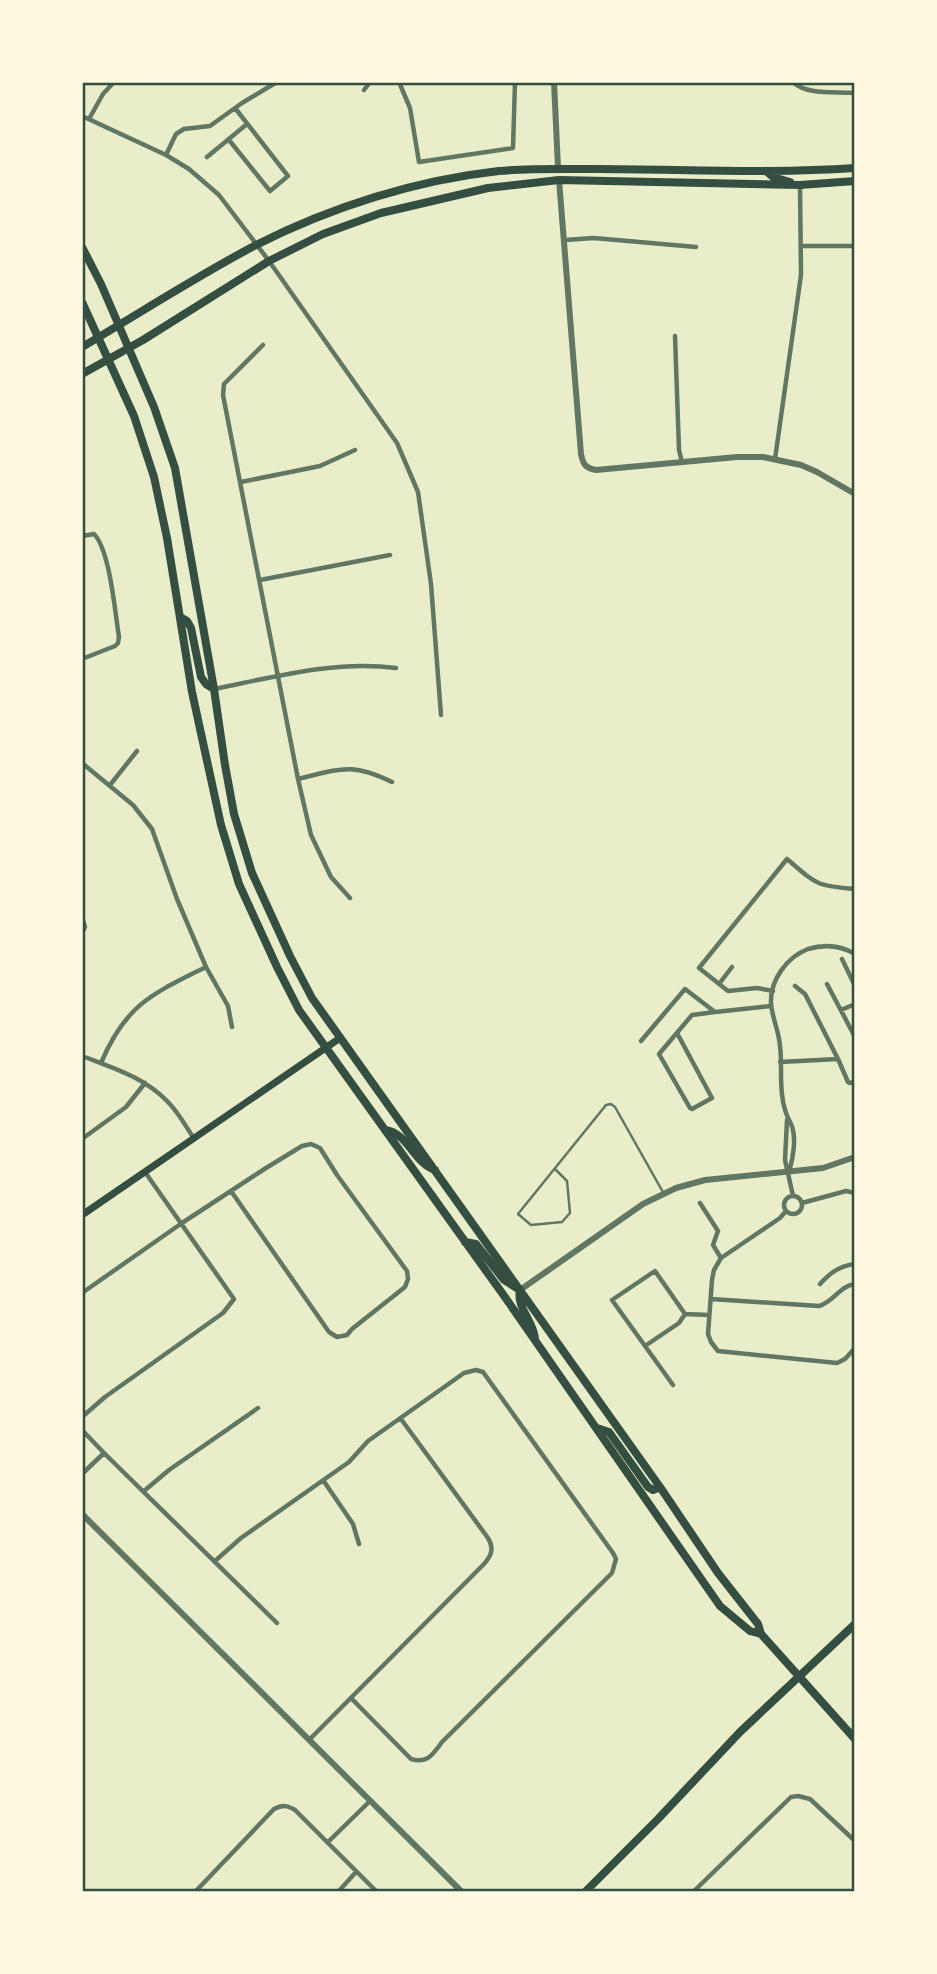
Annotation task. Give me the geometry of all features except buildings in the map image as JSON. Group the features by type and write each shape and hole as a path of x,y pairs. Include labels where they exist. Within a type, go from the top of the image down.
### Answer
{"main road":[{"path":"82,347 257,245 326,215 397,191 499,171 558,168 766,171 855,169"},
{"path":"766,171 773,177 800,186 823,171"},
{"path":"82,374 128,349 269,261 323,234 381,213 488,188 559,180 800,186 855,181"},
{"path":"82,247 102,284 154,407 175,468 234,814 252,873 312,998 660,1487 718,1573 758,1624 761,1634 855,1739"},
{"path":"82,302 134,416 154,477 220,825 239,884 299,1010 536,1341 720,1606 750,1631 761,1634"},
{"path":"180,617 187,621 191,628 201,677 214,689"},
{"path":"82,1215 340,1038"},
{"path":"384,1130 398,1134 425,1167 435,1170"},
{"path":"465,1242 476,1244 504,1280 520,1290"},
{"path":"520,1290 519,1298 535,1331 536,1341"},
{"path":"597,1429 609,1432 648,1487 653,1490 660,1487"},
{"path":"586,1891 740,1732 855,1624"}],"street":[{"path":"89,119 103,94 114,82"},
{"path":"166,155 176,134 210,126 277,82"},
{"path":"364,90 370,82"},
{"path":"399,82 410,108 419,162 513,148 515,82"},
{"path":"554,82 558,168 584,465 596,470 737,457 775,459 801,465 855,494"},
{"path":"794,84 811,91 855,93"},
{"path":"229,139 270,191 288,176 234,108"},
{"path":"82,116 166,155 189,169 219,195 269,261 397,443 418,492 431,584 441,715"},
{"path":"207,157 247,124"},
{"path":"775,459 801,275 800,186"},
{"path":"565,240 594,238 696,247"},
{"path":"802,246 855,246"},
{"path":"675,335 679,450 682,462"},
{"path":"263,345 224,384 223,395 277,676 311,835 331,877 350,898"},
{"path":"240,481 320,466 355,450"},
{"path":"82,536 94,534 104,553 119,637 115,646 82,659"},
{"path":"260,580 390,555"},
{"path":"214,689 340,665 396,668"},
{"path":"110,785 137,751"},
{"path":"82,763 133,805 152,829 177,899 206,967 228,1006 232,1027"},
{"path":"298,779 352,768 373,773 392,782"},
{"path":"773,990 728,990 699,968 787,859 816,883 826,887 855,889"},
{"path":"82,917 85,927 82,933"},
{"path":"793,1196 785,1160 787,1119 781,1085 780,1046 771,1006 775,982 787,963 800,952 831,945 855,954"},
{"path":"842,959 855,986"},
{"path":"101,1063 121,1024 139,1005 162,989 206,967"},
{"path":"719,984 732,967"},
{"path":"827,984 855,1037"},
{"path":"795,986 804,994 848,1082 855,1081"},
{"path":"641,1041 685,989 715,1012"},
{"path":"841,1010 855,1004"},
{"path":"677,1033 712,1098 692,1109 659,1054 692,1015 771,1006"},
{"path":"82,1056 130,1074 145,1083 167,1101 193,1137"},
{"path":"780,1062 838,1059"},
{"path":"82,1139 126,1107 145,1083"},
{"path":"787,1119 792,1126 793,1151 789,1172"},
{"path":"82,1293 231,1191 302,1146 311,1144 320,1148 407,1271 405,1287 347,1335 337,1337 329,1332 231,1191"},
{"path":"785,1151 793,1151"},
{"path":"520,1290 643,1204 684,1186 705,1180 823,1168 855,1157"},
{"path":"82,1418 126,1381 223,1313 234,1299 145,1171"},
{"path":"802,1203 846,1191 855,1193"},
{"path":"793,1196 799,1198 802,1203 799,1212 791,1214 786,1211 784,1205 787,1198 793,1196"},
{"path":"700,1203 718,1231 713,1245 721,1258"},
{"path":"786,1211 721,1258 714,1270 708,1334 711,1342 718,1351 837,1363 852,1355 855,1348"},
{"path":"820,1284 832,1272 855,1264"},
{"path":"673,1385 612,1300 655,1271 685,1314"},
{"path":"710,1298 822,1306 843,1287 855,1284"},
{"path":"685,1314 709,1315"},
{"path":"645,1346 678,1323 685,1314"},
{"path":"215,1561 242,1538 349,1462 368,1441 464,1373 476,1370 483,1372 613,1553 616,1559 612,1573 442,1742 430,1758 419,1762 411,1759 351,1698"},
{"path":"144,1491 169,1470 258,1408"},
{"path":"309,1740 484,1564 492,1552 488,1538 401,1419"},
{"path":"82,1430 277,1623"},
{"path":"82,1474 104,1453"},
{"path":"323,1480 353,1524 359,1544"},
{"path":"82,1514 462,1892"},
{"path":"693,1892 791,1797 810,1799 855,1841"},
{"path":"328,1842 371,1800"},
{"path":"195,1892 274,1809 283,1806 295,1810 377,1892"},
{"path":"338,1892 356,1872"}],"lane":[{"path":"555,1169 567,1181 570,1213 562,1222 531,1225 518,1214 606,1105 611,1104 664,1194"}]}
